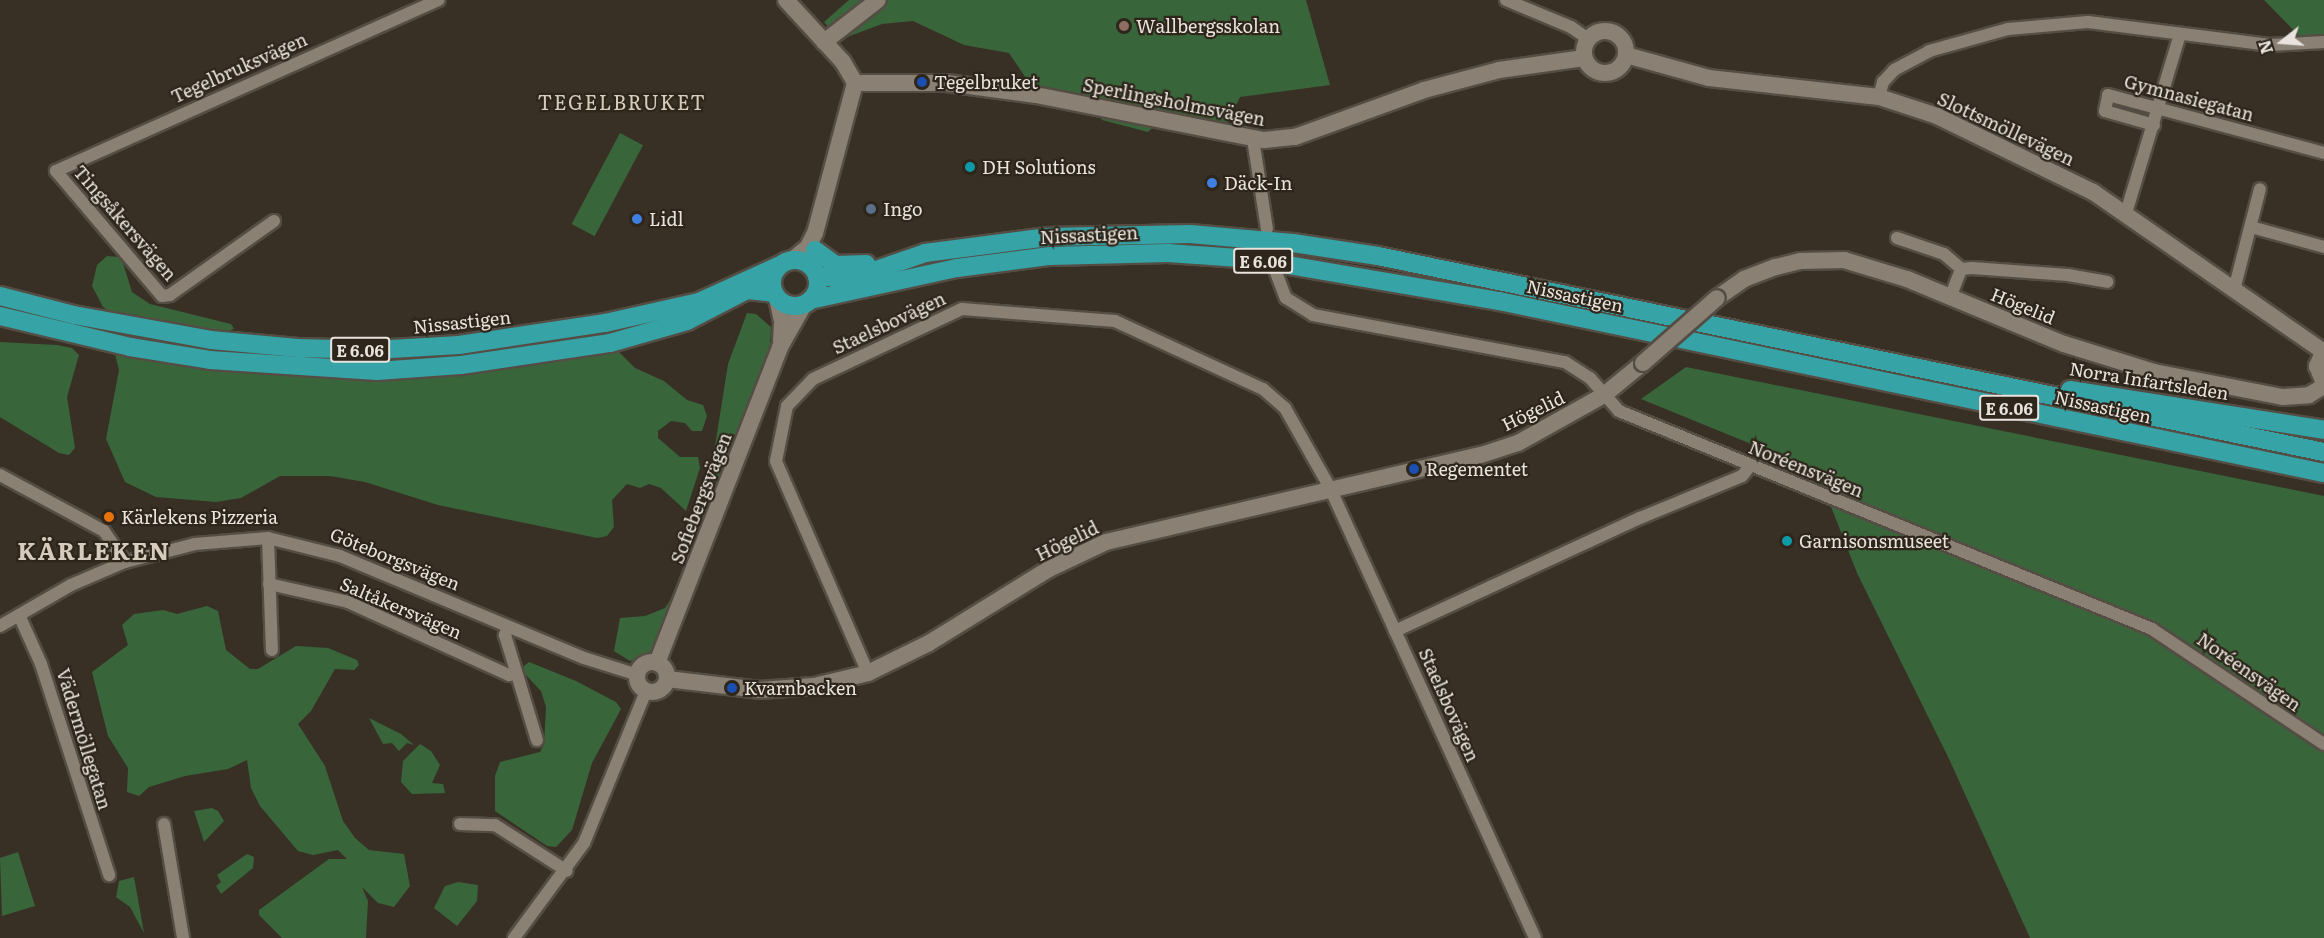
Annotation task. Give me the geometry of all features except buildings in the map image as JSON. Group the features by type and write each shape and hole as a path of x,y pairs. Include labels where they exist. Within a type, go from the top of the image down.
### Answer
{"highway":[{"name":"Nissastigen","path":"816,273 850,279 895,261 995,242 1103,234 1190,234 1293,243 1378,256 1967,379"},
{"name":"E 6.06","path":"815,241 843,267 895,261"},
{"name":"Nissastigen","path":"808,302 957,268 1050,256 1168,253 1253,259 1499,301 2324,473"},
{"name":"E 6.06","path":"786,263 809,264 816,273"},
{"name":"Nissastigen","path":"0,296 86,317 211,340 298,348 374,350 459,345 605,323 699,302 786,263"},
{"path":"776,295 772,279 786,263"},
{"path":"808,302 816,291 816,273"},
{"name":"E 6.06","path":"0,316 108,342 210,360 376,371 461,365 599,345 687,321 747,290 776,295 790,305 808,302"},
{"name":"E 6.06","path":"1967,379 2324,452"},
{"name":"Norra Infartsleden","path":"1967,379 2050,387 2324,430"}],"street":[{"name":"Tegelbruksvägen","path":"56,171 438,0"},
{"path":"786,0 852,74 855,83 815,241 816,273"},
{"path":"824,42 878,0"},
{"path":"1506,0 1571,27 1588,39"},
{"path":"1879,97 1883,82 1894,70 1929,51 2008,28 2088,22 2270,45 2324,42"},
{"path":"1599,31 1613,32 1622,40 1626,55 1618,68 1604,73 1590,68 1584,58 1588,39 1599,31"},
{"path":"2126,213 2180,34"},
{"name":"Slottsmöllevägen","path":"1626,55 1708,78 1879,97 1967,130 2093,192 2324,351"},
{"name":"Sperlingsholmsvägen","path":"855,83 947,83 1036,94 1253,139 1295,137 1424,90 1499,70 1584,58"},
{"name":"Gymnasiegatan","path":"2154,125 2105,111 2108,95 2324,153"},
{"path":"1253,139 1267,229"},
{"name":"Tingsåkersvägen","path":"56,171 166,296 274,221"},
{"path":"2234,290 2260,189"},
{"path":"2251,227 2324,247"},
{"path":"1897,238 1944,254 1961,269 2034,272 2107,282"},
{"path":"786,263 815,241"},
{"name":"Högelid","path":"667,679 732,688 814,686 868,673 929,643 1049,569 1106,542 1481,454 1518,442 1604,395 1717,298 1759,273 1824,258 1865,264 2093,354 2186,380 2283,397 2309,395 2324,385"},
{"path":"1950,298 1961,269"},
{"name":"Noréensvägen","path":"1275,270 1286,298 1313,315 1552,358 1579,369 1619,411 2152,629 2324,744"},
{"name":"Sofiebergsvägen","path":"776,295 782,322 780,346"},
{"name":"Sofiebergsvägen","path":"657,663 780,346 808,302"},
{"name":"Staelsbovägen","path":"868,673 776,461 786,406 813,379 962,309 1115,321 1263,389 1285,408 1330,488 1534,938"},
{"path":"2324,351 2317,366 2324,385"},
{"path":"1395,631 1617,529 1742,476 1750,466"},
{"path":"0,475 104,531 125,562"},
{"path":"268,538 272,650"},
{"name":"Göteborgsvägen","path":"0,626 71,585 125,562 195,544 268,538 340,556 508,627 638,675"},
{"name":"Saltåkersvägen","path":"269,584 348,603 509,675 516,673"},
{"name":"Vädermöllegatan","path":"19,615 42,664 108,875"},
{"path":"508,627 505,635 537,740"},
{"path":"657,663 664,669 667,679 658,690 646,691 640,685 638,675 644,665 657,663"},
{"path":"514,938 567,871 602,806 646,691"},
{"path":"164,824 183,938"},
{"path":"460,824 495,825 567,871"}],"green space":[{"path":"849,0 1306,0 1330,85 1240,97 1227,124 1167,114 1148,132 1102,120 1084,94 1030,84 1009,53 964,45 913,21 882,24 839,40 824,22"},
{"path":"2264,0 2324,0 2324,34 2303,40"},
{"path":"620,133 643,145 595,236 572,224"},
{"path":"107,256 118,257 123,263 132,292 150,304 231,324 234,329 221,333 115,315 103,307 92,286 97,265"},
{"path":"747,313 756,314 771,327 770,350 719,480 709,484 728,364"},
{"path":"0,342 57,345 72,348 79,355 67,397 75,448 69,455 59,453 0,417"},
{"path":"618,351 635,368 664,381 687,400 703,405 707,416 702,431 692,431 685,423 671,421 658,431 658,438 680,457 698,457 700,468 686,511 661,488 649,484 640,488 627,484 612,500 614,527 607,536 597,538 438,505 365,482 330,476 280,476 241,498 216,502 156,497 125,482 106,439 119,370 115,354 243,373 346,379 448,377"},
{"path":"1686,367 2324,496 2324,938 2030,938 1950,761 1857,573 1817,471 1641,399"},
{"path":"678,588 662,634 647,657 630,661 614,651 620,618 645,616 665,608"},
{"path":"207,606 218,611 226,650 250,669 258,669 296,646 328,648 357,660 359,665 354,670 335,669 311,711 298,724 325,766 343,821 355,838 369,850 404,854 410,886 394,907 378,903 362,887 368,901 366,938 282,938 259,915 259,910 329,859 347,859 338,850 313,855 298,851 260,806 251,788 247,760 228,769 185,776 149,787 139,796 127,792 128,768 108,736 92,672 128,645 122,625 134,614 163,610 177,614"},
{"path":"529,662 576,681 616,702 621,709 592,763 572,830 556,847 547,846 495,811 495,776 500,762 540,752 544,744 546,707 541,691 524,673 524,666"},
{"path":"369,718 401,734 414,745 407,743 399,751 392,743 383,744"},
{"path":"420,744 431,751 440,765 432,783 443,784 445,793 412,794 401,782 403,761"},
{"path":"212,808 218,811 224,821 204,842 194,811"},
{"path":"18,852 35,906 2,916 0,858"},
{"path":"247,854 254,857 253,868 221,894 216,886 221,882 217,875"},
{"path":"134,877 144,933 130,907 116,897 119,881"},
{"path":"458,882 478,885 477,901 457,926 434,908 445,886"}],"place":[{"name":"Wallbergsskolan","path":"1124,26"},
{"name":"Tegelbruket","path":"922,82"},
{"name":"DH Solutions","path":"970,167"},
{"name":"Däck-In","path":"1212,183"},
{"name":"Ingo","path":"871,209"},
{"name":"Lidl","path":"637,219"},
{"name":"Regementet","path":"1414,469"},
{"name":"Kärlekens Pizzeria","path":"109,517"},
{"name":"Garnisonsmuseet","path":"1787,541"},
{"name":"Kvarnbacken","path":"732,688"}],"district":[{"name":"TEGELBRUKET","path":"622,101"},
{"name":"KÄRLEKEN","path":"94,550"}]}
